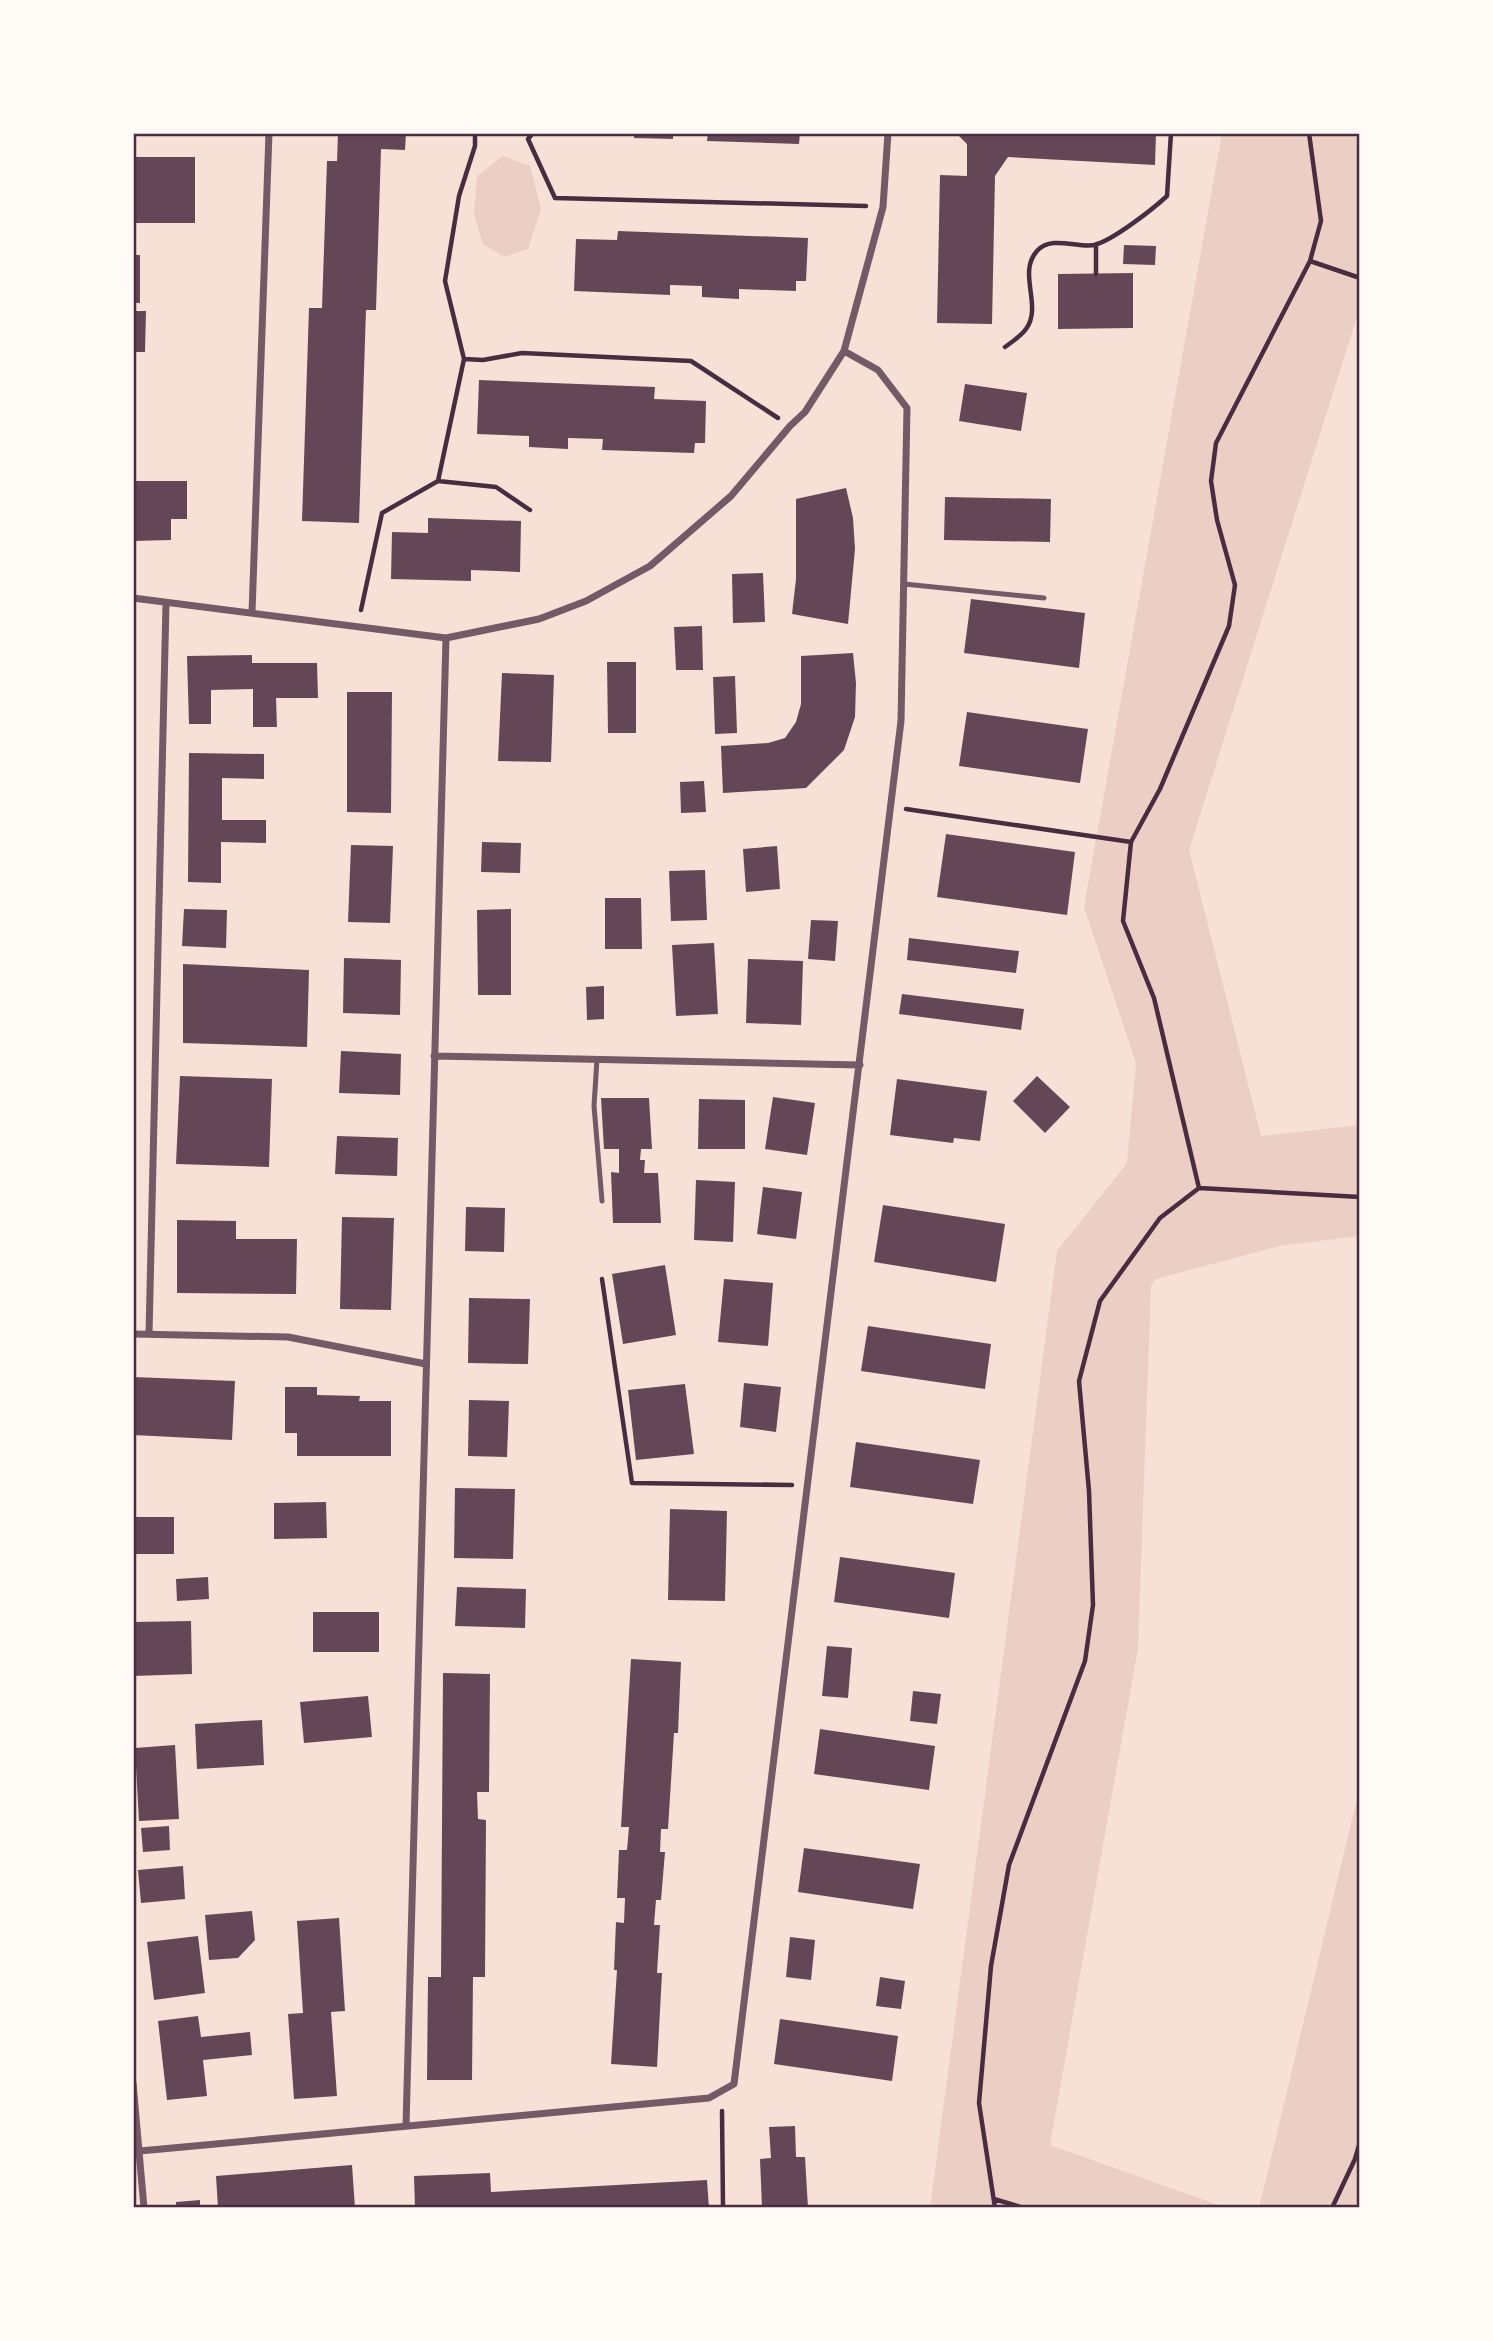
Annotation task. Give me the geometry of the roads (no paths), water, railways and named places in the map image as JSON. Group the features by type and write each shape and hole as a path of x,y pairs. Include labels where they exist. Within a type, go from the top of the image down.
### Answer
{"street":[{"path":"253,613 269,133"},
{"path":"133,598 446,638 540,619 586,601 650,566 731,496 790,426 806,412 844,351 883,207 888,133"},
{"path":"140,2151 709,2098 734,2084 901,721 907,408 878,370 844,351"},
{"path":"149,1334 166,603"},
{"path":"406,2126 446,638"},
{"path":"435,1056 860,1065"},
{"path":"133,1334 288,1337 426,1364"},
{"path":"133,2083 144,2208"}],"lane":[{"path":"904,584 1044,598"},
{"path":"597,1059 594,1106 602,1201"}]}
